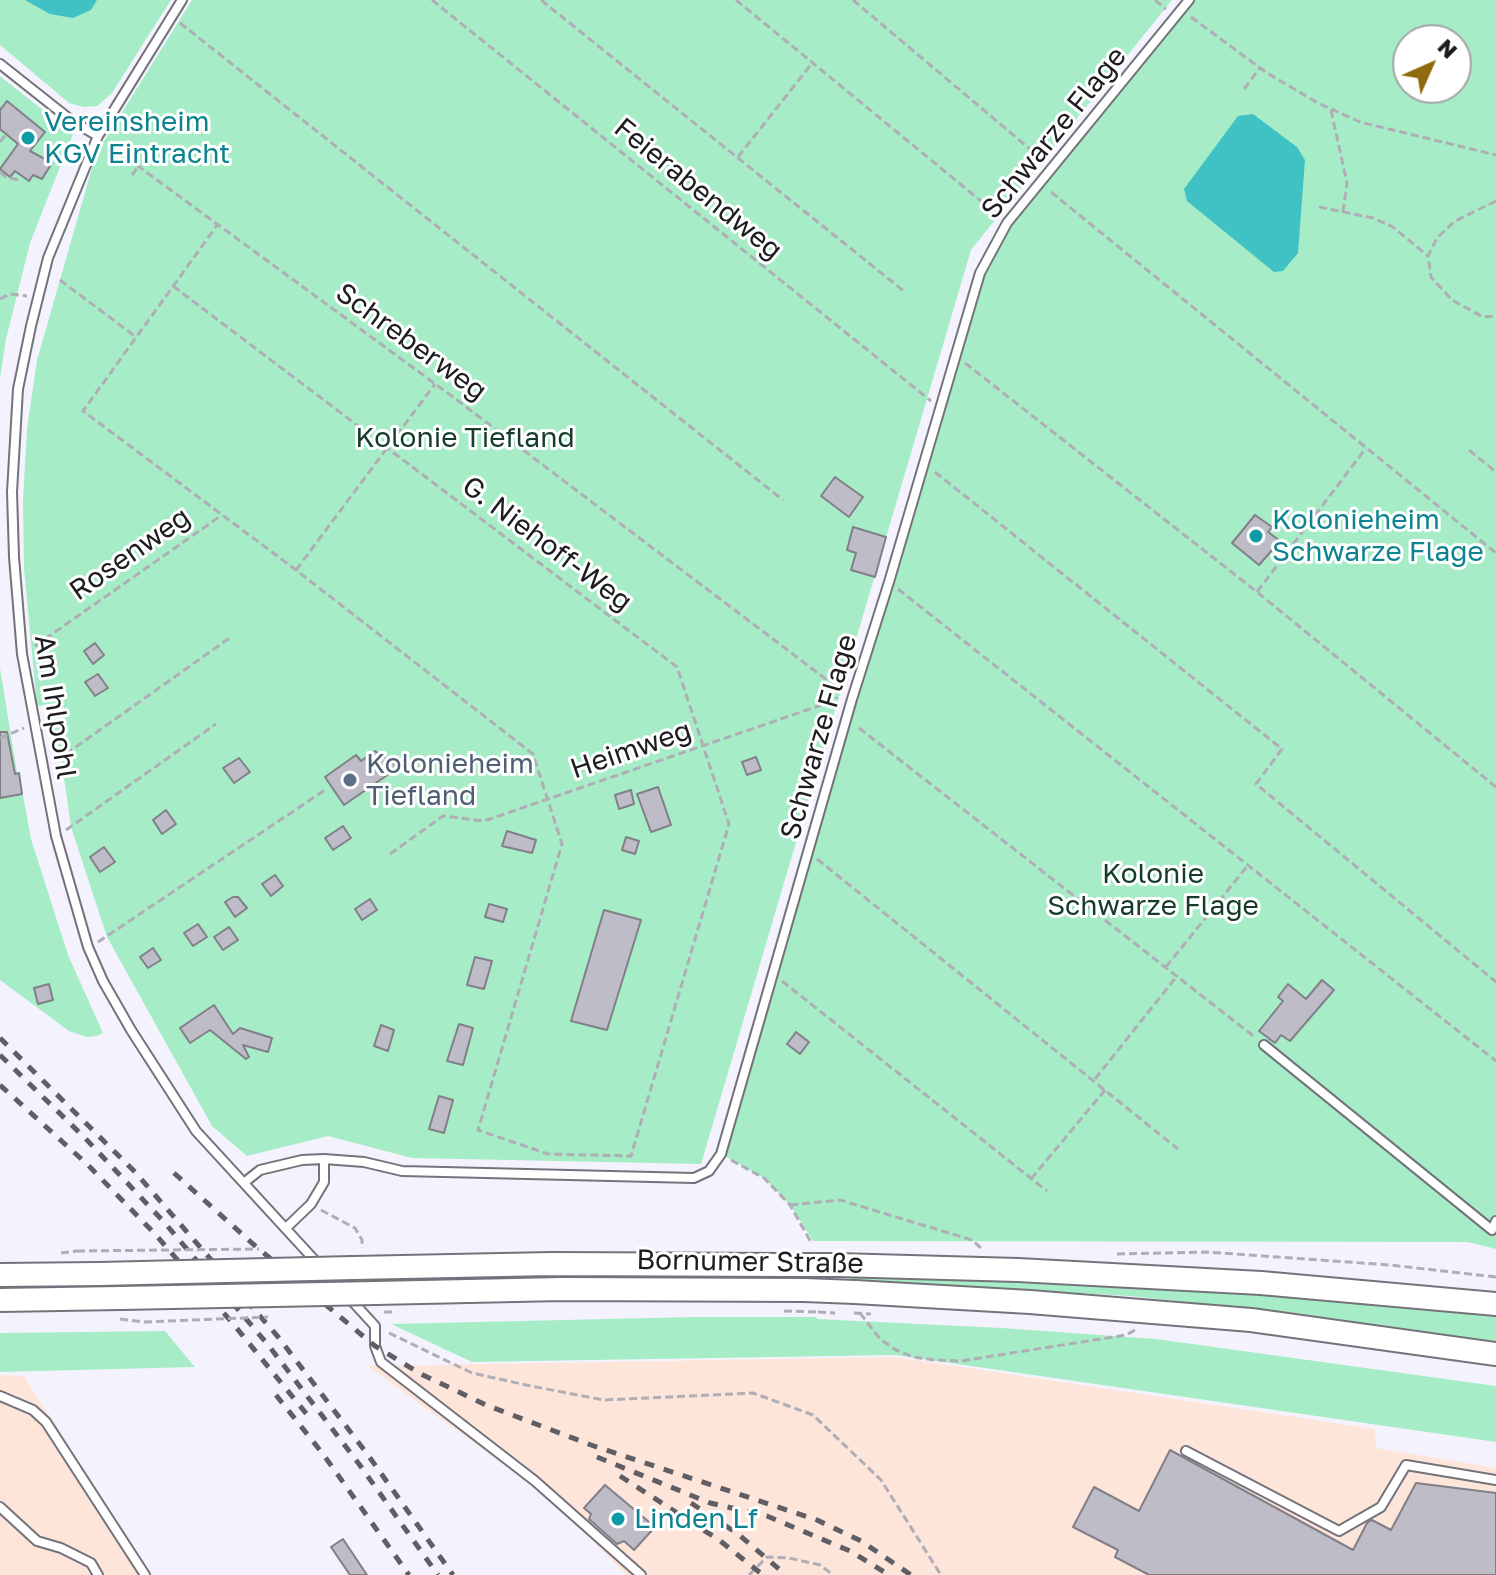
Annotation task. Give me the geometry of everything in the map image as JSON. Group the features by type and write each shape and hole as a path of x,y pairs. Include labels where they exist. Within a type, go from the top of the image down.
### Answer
{"main road":[{"name":"Bornumer Straße","path":"0,1275 99,1274 358,1258 551,1264 837,1265 1018,1270 1261,1283 1496,1304"},
{"name":"Bornumer Straße","path":"0,1300 562,1289 804,1290 1030,1302 1251,1320 1496,1354"}],"lane":[{"name":"Am Ihlpohl","path":"182,0 98,136 54,241 38,298 18,389 12,492 22,654 56,836 88,947 117,1006 196,1131 375,1326"},
{"name":"Schwarze Flage","path":"721,1154 846,718 980,273 1007,223 1189,0"},
{"path":"0,64 72,121 98,136"},
{"path":"1264,1045 1492,1230 1496,1221"},
{"path":"245,1182 260,1170 302,1160 324,1159 364,1162 402,1171 694,1178 709,1171 721,1154"},
{"path":"286,1228 311,1204 324,1182 324,1159"},
{"path":"375,1326 375,1346 381,1362 535,1481 641,1575"},
{"path":"0,1396 33,1410 46,1422 145,1575"},
{"path":"1186,1451 1339,1531 1381,1507 1406,1465 1496,1480"},
{"path":"0,1507 37,1541 61,1548 91,1563 98,1575"}],"path":[{"name":"Feierabendweg","path":"432,0 940,408"},
{"path":"541,0 905,292"},
{"path":"736,0 1007,223"},
{"path":"853,0 1051,167"},
{"path":"1181,10 1260,68 1331,109 1360,122 1496,155"},
{"path":"171,16 783,500"},
{"path":"737,158 813,62"},
{"path":"1244,89 1260,68"},
{"path":"1331,109 1347,183 1343,212"},
{"path":"0,142 8,132"},
{"name":"Schreberweg","path":"98,136 435,384 852,699"},
{"path":"132,175 139,166"},
{"path":"0,172 19,180"},
{"path":"1039,182 1496,553"},
{"path":"1496,201 1455,221 1437,238 1428,256 1431,277 1452,300 1483,317 1496,316"},
{"path":"1319,207 1373,218 1393,227 1428,256"},
{"path":"218,224 83,411 296,570 533,754 549,799"},
{"path":"60,280 136,337"},
{"name":"G. Niehoff-Weg","path":"173,286 677,667 729,824 631,1156 548,1154 478,1130 562,844 549,799"},
{"path":"0,299 10,294 38,298"},
{"path":"956,356 1257,592 1496,787"},
{"path":"296,570 435,384"},
{"path":"1257,592 1366,448"},
{"path":"1469,450 1496,472"},
{"path":"923,462 1282,749 1256,784 1496,982"},
{"name":"Rosenweg","path":"22,654 222,515"},
{"path":"889,582 1496,1061"},
{"path":"42,769 231,637"},
{"name":"Heimweg","path":"390,854 443,816 484,821 836,700 841,691"},
{"path":"846,718 1264,1045"},
{"path":"0,738 35,724"},
{"path":"56,836 216,724"},
{"path":"88,947 325,790"},
{"path":"808,852 1178,1149"},
{"path":"1166,967 1249,864"},
{"path":"773,974 1047,1191"},
{"path":"1094,1081 1177,976"},
{"path":"1031,1179 1105,1090"},
{"path":"721,1154 764,1178 790,1205 808,1239"},
{"path":"790,1205 840,1200 972,1240 984,1250"},
{"path":"311,1204 355,1228 362,1240 358,1258"},
{"path":"77,1251 259,1249"},
{"path":"863,1318 880,1339 896,1350 913,1357 948,1361 1126,1335 1137,1328"},
{"path":"375,1326 472,1373 526,1385 604,1400 753,1393 813,1415 881,1480 941,1575"},
{"path":"749,1575 767,1557 820,1565 833,1575"}],"shaded area":[{"path":"895,1357 1375,1429 1376,1448 1496,1468 1496,1575 626,1575 552,1499 367,1366"},
{"path":"0,1375 24,1376 152,1575 0,1575"}],"green space":[{"path":"0,0 171,0 112,93 97,106 84,107 69,103 0,45"},
{"name":"Kolonie Tiefland","path":"192,0 1172,0 971,250 701,1164 412,1158 328,1136 247,1156 212,1126 107,937 71,827 61,757 49,705 37,706 24,569 23,500 27,429 37,360 96,154"},
{"name":"Kolonie Schwarze Flage","path":"1190,0 1496,0 1496,1249 1467,1242 813,1241 790,1205 764,1178 721,1154 989,251"},
{"path":"0,76 73,134 30,243 6,339 0,378"},
{"path":"0,668 31,839 68,955 103,1033 96,1036 86,1037 69,1031 0,980"},
{"path":"850,1275 1132,1285 1417,1305 1496,1316 1496,1343 1295,1313 1129,1296 853,1280"},
{"path":"816,1317 1156,1339 1496,1386 1496,1442 895,1355 472,1362 391,1324"},
{"path":"165,1331 195,1367 0,1372 0,1333"}],"water":[{"path":"25,0 97,0 91,10 73,18 50,14"},
{"path":"1253,114 1297,147 1305,160 1298,253 1283,271 1274,272 1187,201 1184,189 1238,116"}],"building":[{"name":"Vereinsheim KGV Eintracht","path":"7,101 45,132 30,151 52,163 42,179 33,175 29,181 15,171 10,177 0,169 18,144 0,129 0,110"},
{"path":"835,477 863,497 849,517 821,496"},
{"name":"Kolonieheim Schwarze Flage","path":"1255,515 1272,527 1268,532 1280,541 1259,565 1232,543"},
{"path":"853,527 886,537 875,577 851,570 856,553 847,550"},
{"path":"95,643 104,655 93,664 84,651"},
{"path":"98,674 108,688 95,696 85,682"},
{"path":"0,732 7,732 22,794 0,798"},
{"name":"Kolonieheim Tiefland","path":"375,751 399,767 344,805 325,777 356,755 361,761"},
{"path":"756,757 761,770 747,775 742,762"},
{"path":"239,758 250,772 234,783 223,768"},
{"path":"658,787 671,825 651,832 637,794"},
{"path":"631,790 634,804 619,809 615,795"},
{"path":"166,810 176,824 162,834 153,820"},
{"path":"343,826 351,838 333,850 325,838"},
{"path":"507,831 536,840 532,853 502,846"},
{"path":"626,837 639,841 635,854 622,850"},
{"path":"104,847 115,862 100,872 90,857"},
{"path":"275,875 283,886 271,896 262,884"},
{"path":"238,897 247,908 235,917 225,902"},
{"path":"370,899 377,910 362,920 355,909"},
{"path":"489,904 507,909 503,922 485,917"},
{"path":"604,910 641,920 607,1030 571,1021"},
{"path":"198,924 207,937 193,946 184,933"},
{"path":"229,927 238,940 223,950 214,937"},
{"path":"153,948 161,960 148,968 140,957"},
{"path":"475,957 492,961 484,989 467,985"},
{"path":"1322,980 1334,990 1290,1041 1281,1035 1275,1043 1259,1031 1283,1001 1278,997 1288,984 1306,999"},
{"path":"49,984 53,1000 38,1004 34,988"},
{"path":"214,1005 233,1034 240,1028 272,1038 268,1052 243,1045 249,1057 246,1059 210,1030 190,1043 180,1028"},
{"path":"459,1024 473,1028 463,1065 447,1061"},
{"path":"381,1025 394,1030 388,1051 374,1046"},
{"path":"796,1032 809,1042 800,1054 787,1044"},
{"path":"439,1096 453,1100 444,1133 429,1129"},
{"path":"1170,1450 1353,1550 1367,1523 1372,1520 1391,1530 1416,1483 1496,1493 1496,1575 1149,1575 1115,1557 1118,1550 1073,1527 1094,1487 1139,1511"},
{"name":"Linden Lf","path":"605,1485 655,1527 634,1550 624,1541 617,1544 589,1519 591,1514 584,1508"},
{"path":"343,1539 367,1575 350,1575 331,1547"}],"railway":[{"path":"0,1038 135,1172 279,1338 368,1455 453,1575"},
{"path":"0,1055 85,1138 164,1222 269,1346 438,1575"},
{"path":"0,1085 88,1165 155,1234 309,1417"},
{"path":"174,1173 375,1346 421,1374 486,1405 591,1445 817,1520 861,1541 911,1575"},
{"path":"276,1395 323,1454 409,1575"},
{"path":"597,1457 710,1503 767,1516 850,1551 889,1575"},
{"path":"620,1476 719,1540 763,1575"},
{"path":"691,1503 738,1534 786,1575"}],"place":[{"name":"Vereinsheim KGV Eintracht","path":"28,138"},
{"name":"Kolonieheim Schwarze Flage","path":"1256,536"},
{"name":"Kolonieheim Tiefland","path":"350,780"},
{"name":"Linden Lf","path":"618,1519"}]}
